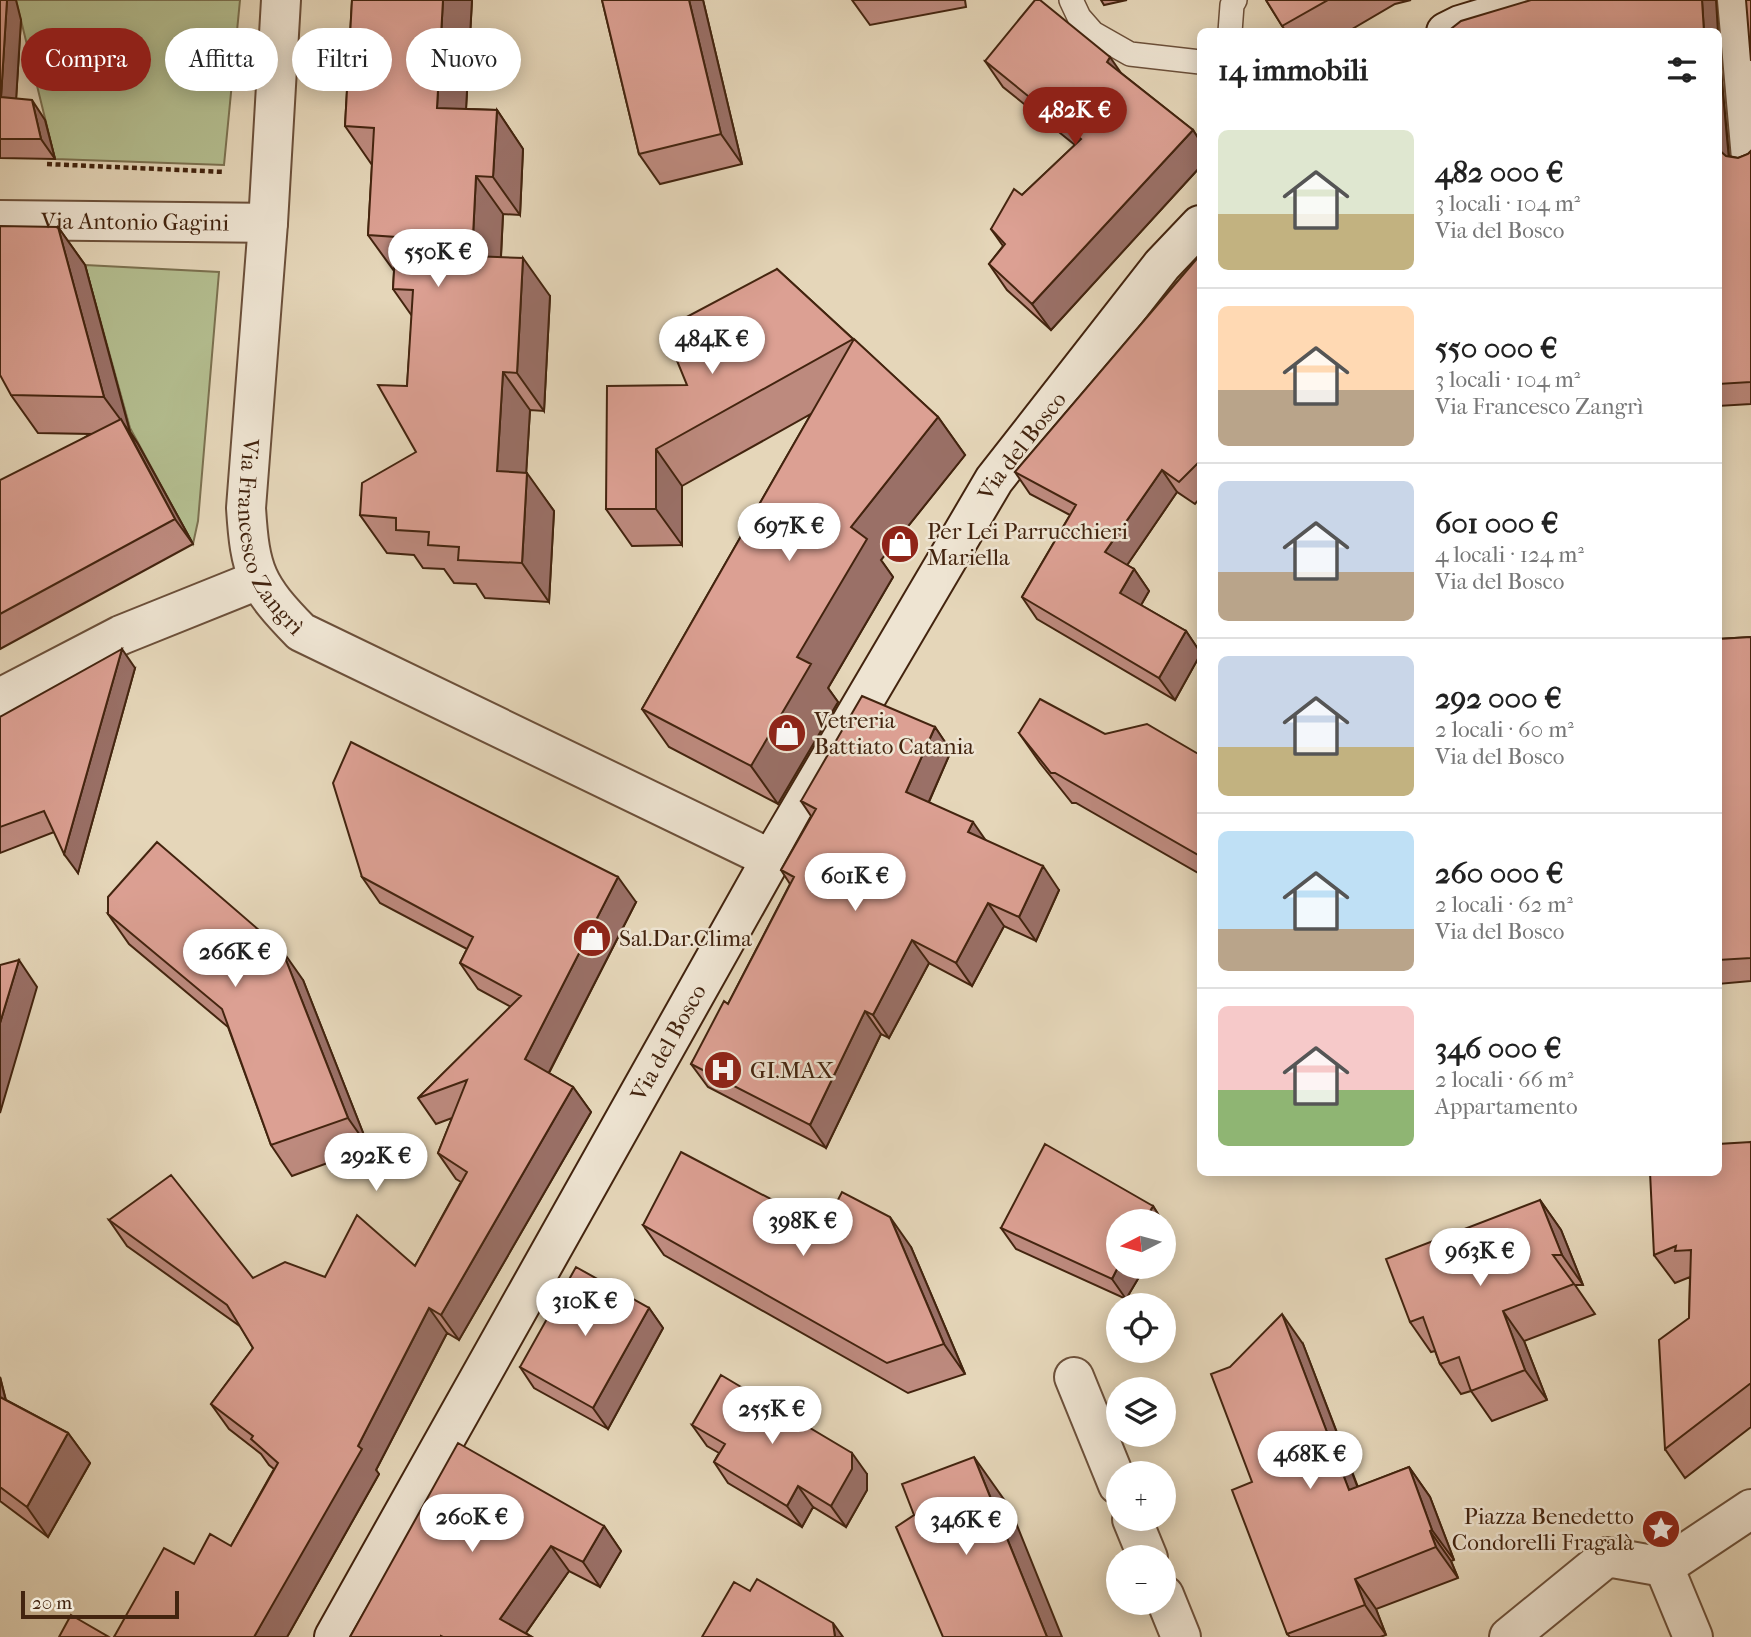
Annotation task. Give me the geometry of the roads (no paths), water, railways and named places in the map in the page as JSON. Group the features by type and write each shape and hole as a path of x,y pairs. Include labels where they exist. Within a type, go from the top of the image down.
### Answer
{"street":[{"name":"Via Francesco Zangrì","path":"281,0 268,223 246,508 248,549 258,580 276,606 301,632 771,859"},
{"path":"1454,28 1543,0"},
{"path":"1737,0 1751,158"},
{"name":"Via Antonio Gagini","path":"0,220 268,223"},
{"name":"Via del Bosco","path":"334,1637 771,859 994,480 1163,265 1197,228"},
{"path":"0,698 121,635 258,580"},
{"path":"1074,1377 1108,1461"},
{"path":"1509,1637 1607,1557 1664,1567 1751,1509"},
{"path":"1664,1567 1693,1637"},
{"path":"1172,1615 1181,1637"}],"lane":[{"path":"1071,0 1079,17 1093,33 1130,54 1197,62"},
{"path":"1230,28 1232,5 1235,0"}],"place":[{"name":"Per Lei Parrucchieri Mariella","path":"900,544"},
{"name":"Vetreria Battiato Catania","path":"787,733"},
{"name":"Sal.Dar.Clima","path":"592,938"},
{"name":"GI.MAX","path":"723,1070"},
{"name":"Piazza Benedetto Condorelli Fragalà","path":"1661,1529"}]}
